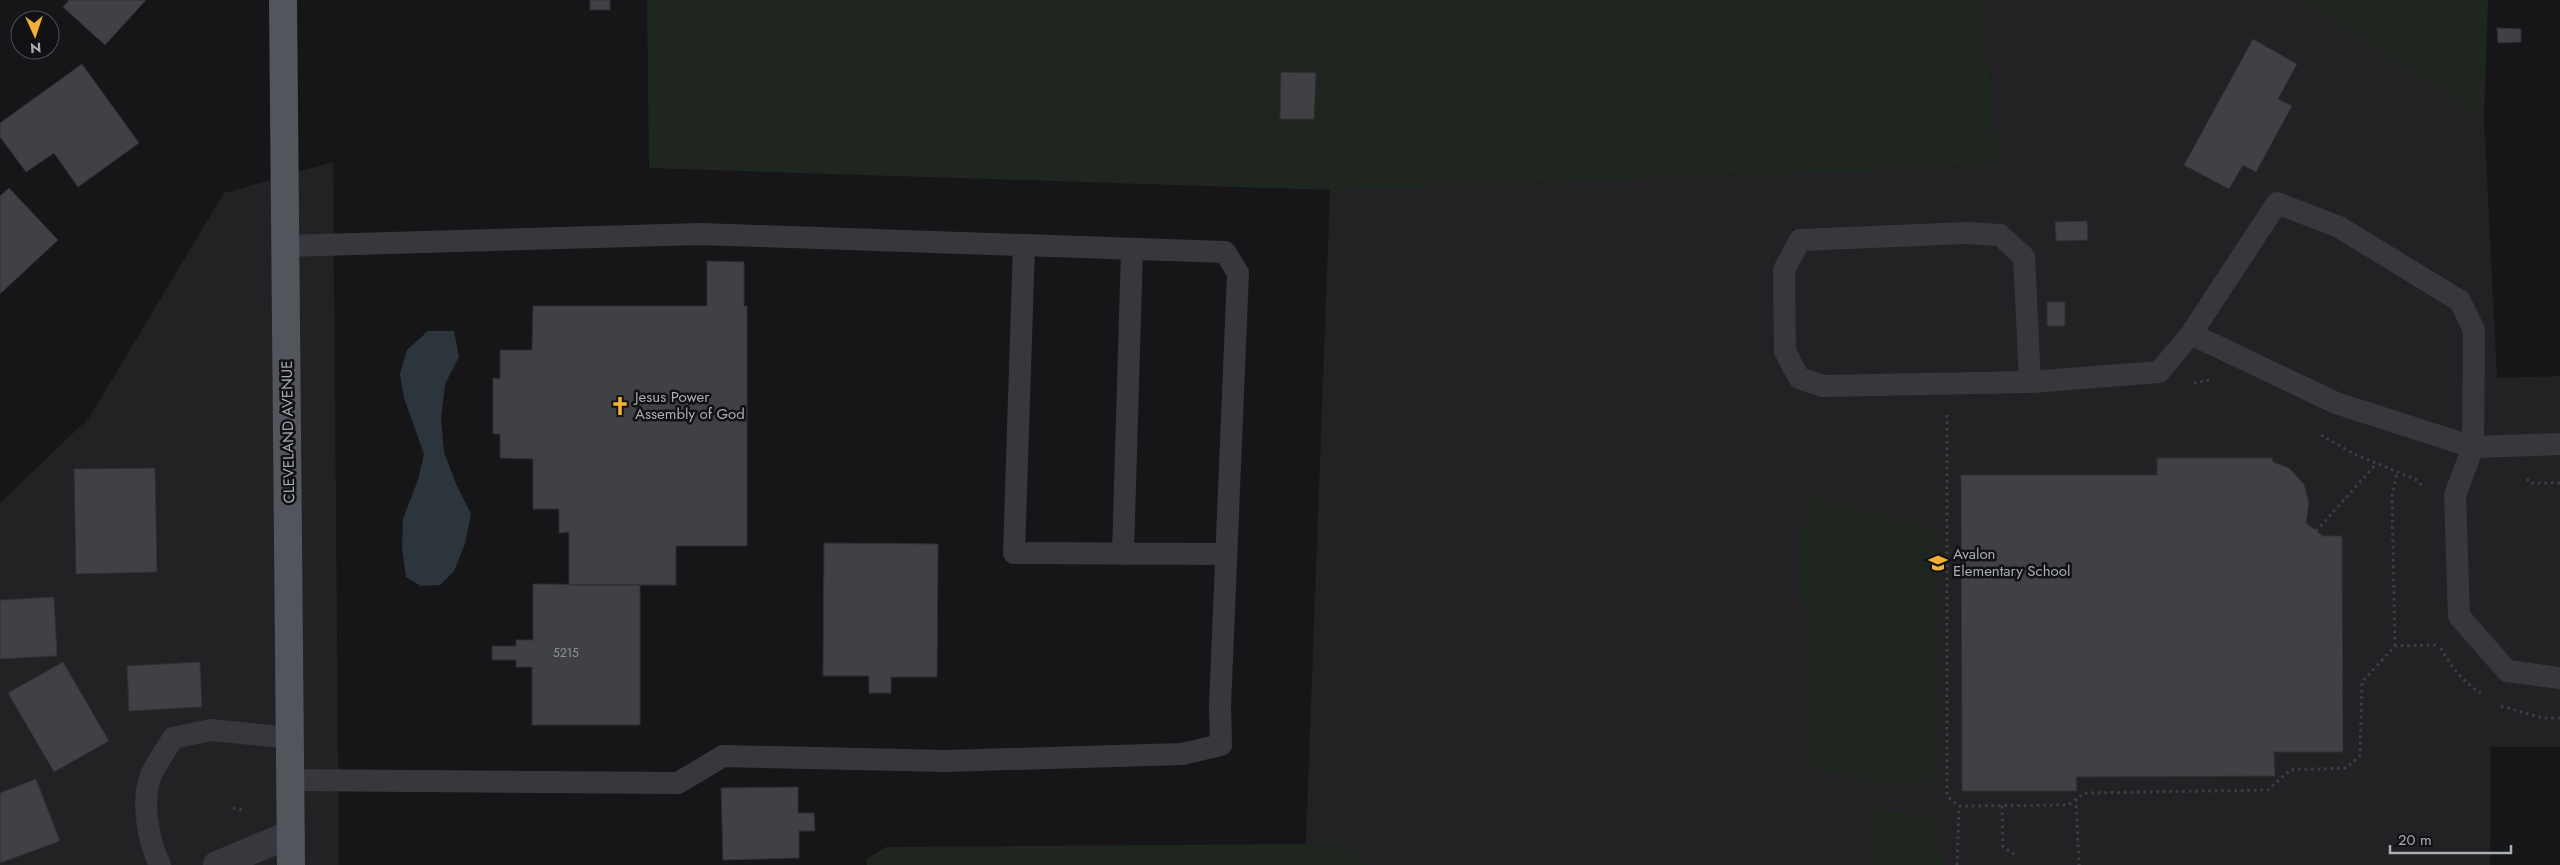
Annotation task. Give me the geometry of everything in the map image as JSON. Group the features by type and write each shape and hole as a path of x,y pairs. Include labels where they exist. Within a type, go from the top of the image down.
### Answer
{"main road":[{"name":"CLEVELAND AVENUE","path":"283,0 291,865"}],"street":[{"path":"217,865 291,834"}],"lane":[{"path":"2030,382 2024,257 2000,235 1966,233 1800,240 1784,270 1785,351 1799,378 1823,386 2030,382 2160,372 2191,334 2277,203 2339,227 2460,301 2474,330 2473,446 2455,495 2459,616 2507,671 2560,678"},
{"path":"286,246 701,234 1225,252 1238,273 1226,554 1221,745 1182,754 946,761 723,756 678,783 291,780"},
{"path":"1024,245 1014,553 1226,554"},
{"path":"1123,554 1132,249"},
{"path":"2191,334 2336,403 2473,446 2560,444"},
{"path":"160,865 155,855 146,814 151,776 173,738 211,730 291,738"}],"path":[{"path":"2189,386 2212,379"},
{"path":"1953,415 1947,415 1947,796 1959,806 2068,804 2084,793 2268,790 2290,770 2346,768 2360,756 2362,682 2395,646 2392,497 2397,472"},
{"path":"2313,430 2354,454 2414,479 2430,491"},
{"path":"2316,531 2376,463"},
{"path":"2527,479 2530,483 2560,483"},
{"path":"2437,640 2447,660 2471,687 2486,696"},
{"path":"2395,646 2439,645"},
{"path":"2493,701 2542,718 2560,718"},
{"path":"2076,799 2079,865"},
{"path":"1957,865 1959,806"},
{"path":"2002,806 2003,847 2014,854"},
{"path":"233,808 246,811"}],"shaded area":[{"path":"647,0 1984,0 1998,166 1330,190 649,168"},
{"name":"Avalon Elementary School","path":"1984,0 2301,0 2484,118 2497,378 2560,376 2560,747 2491,747 2490,865 1305,865 1330,190 1998,166"},
{"path":"2301,0 2488,0 2484,118"},
{"path":"333,162 339,865 0,865 0,503 89,418 224,193"},
{"path":"428,331 454,331 459,357 445,384 441,419 444,452 456,484 471,514 465,544 454,571 440,585 421,586 406,577 402,548 403,519 418,480 424,454 404,398 400,374 407,350"},
{"path":"1811,496 1933,527 1935,781 1876,784 1811,766 1799,541"},
{"path":"1874,808 1936,819 1943,865 1877,865"},
{"path":"1332,841 1361,855 1366,865 867,865 867,859 886,847 1306,844"}],"building":[{"path":"69,0 146,0 105,45 63,7"},
{"path":"590,0 610,0 610,10 590,10"},
{"path":"2497,28 2521,29 2521,42 2498,43"},
{"path":"2253,39 2297,64 2278,99 2292,106 2256,172 2243,165 2229,189 2184,165"},
{"path":"82,64 139,143 78,187 54,153 26,172 0,137 0,123"},
{"path":"1281,72 1316,73 1314,119 1280,119"},
{"path":"9,188 58,240 0,294 0,196"},
{"path":"2087,221 2088,240 2056,241 2055,222"},
{"name":"Jesus Power Assembly of God","path":"707,261 744,262 744,306 747,306 747,546 676,546 676,585 569,585 569,532 559,533 559,509 533,509 533,459 500,458 500,434 493,434 493,378 500,379 500,350 532,350 533,306 707,306"},
{"path":"2047,302 2065,302 2065,326 2047,326"},
{"path":"2157,458 2272,458 2273,462 2289,468 2304,484 2309,503 2306,523 2323,536 2342,536 2343,752 2274,752 2275,776 2076,777 2077,791 1962,791 1961,475 2157,475"},
{"path":"155,468 157,572 76,574 74,469"},
{"path":"824,543 938,544 937,677 891,677 891,693 869,693 869,676 823,676"},
{"path":"533,584 640,585 640,725 532,725 532,667 516,667 516,660 492,660 492,646 516,646 516,640 533,640"},
{"path":"54,597 57,656 0,659 0,600"},
{"path":"63,662 109,741 54,772 8,693"},
{"path":"200,662 202,707 129,711 127,666"},
{"path":"36,779 60,841 0,863 0,793"},
{"path":"798,787 798,813 814,813 815,831 799,831 799,858 723,860 721,788"}],"place":[{"name":"Jesus Power Assembly of God","path":"620,406"},
{"name":"Avalon Elementary School","path":"1938,563"}]}
